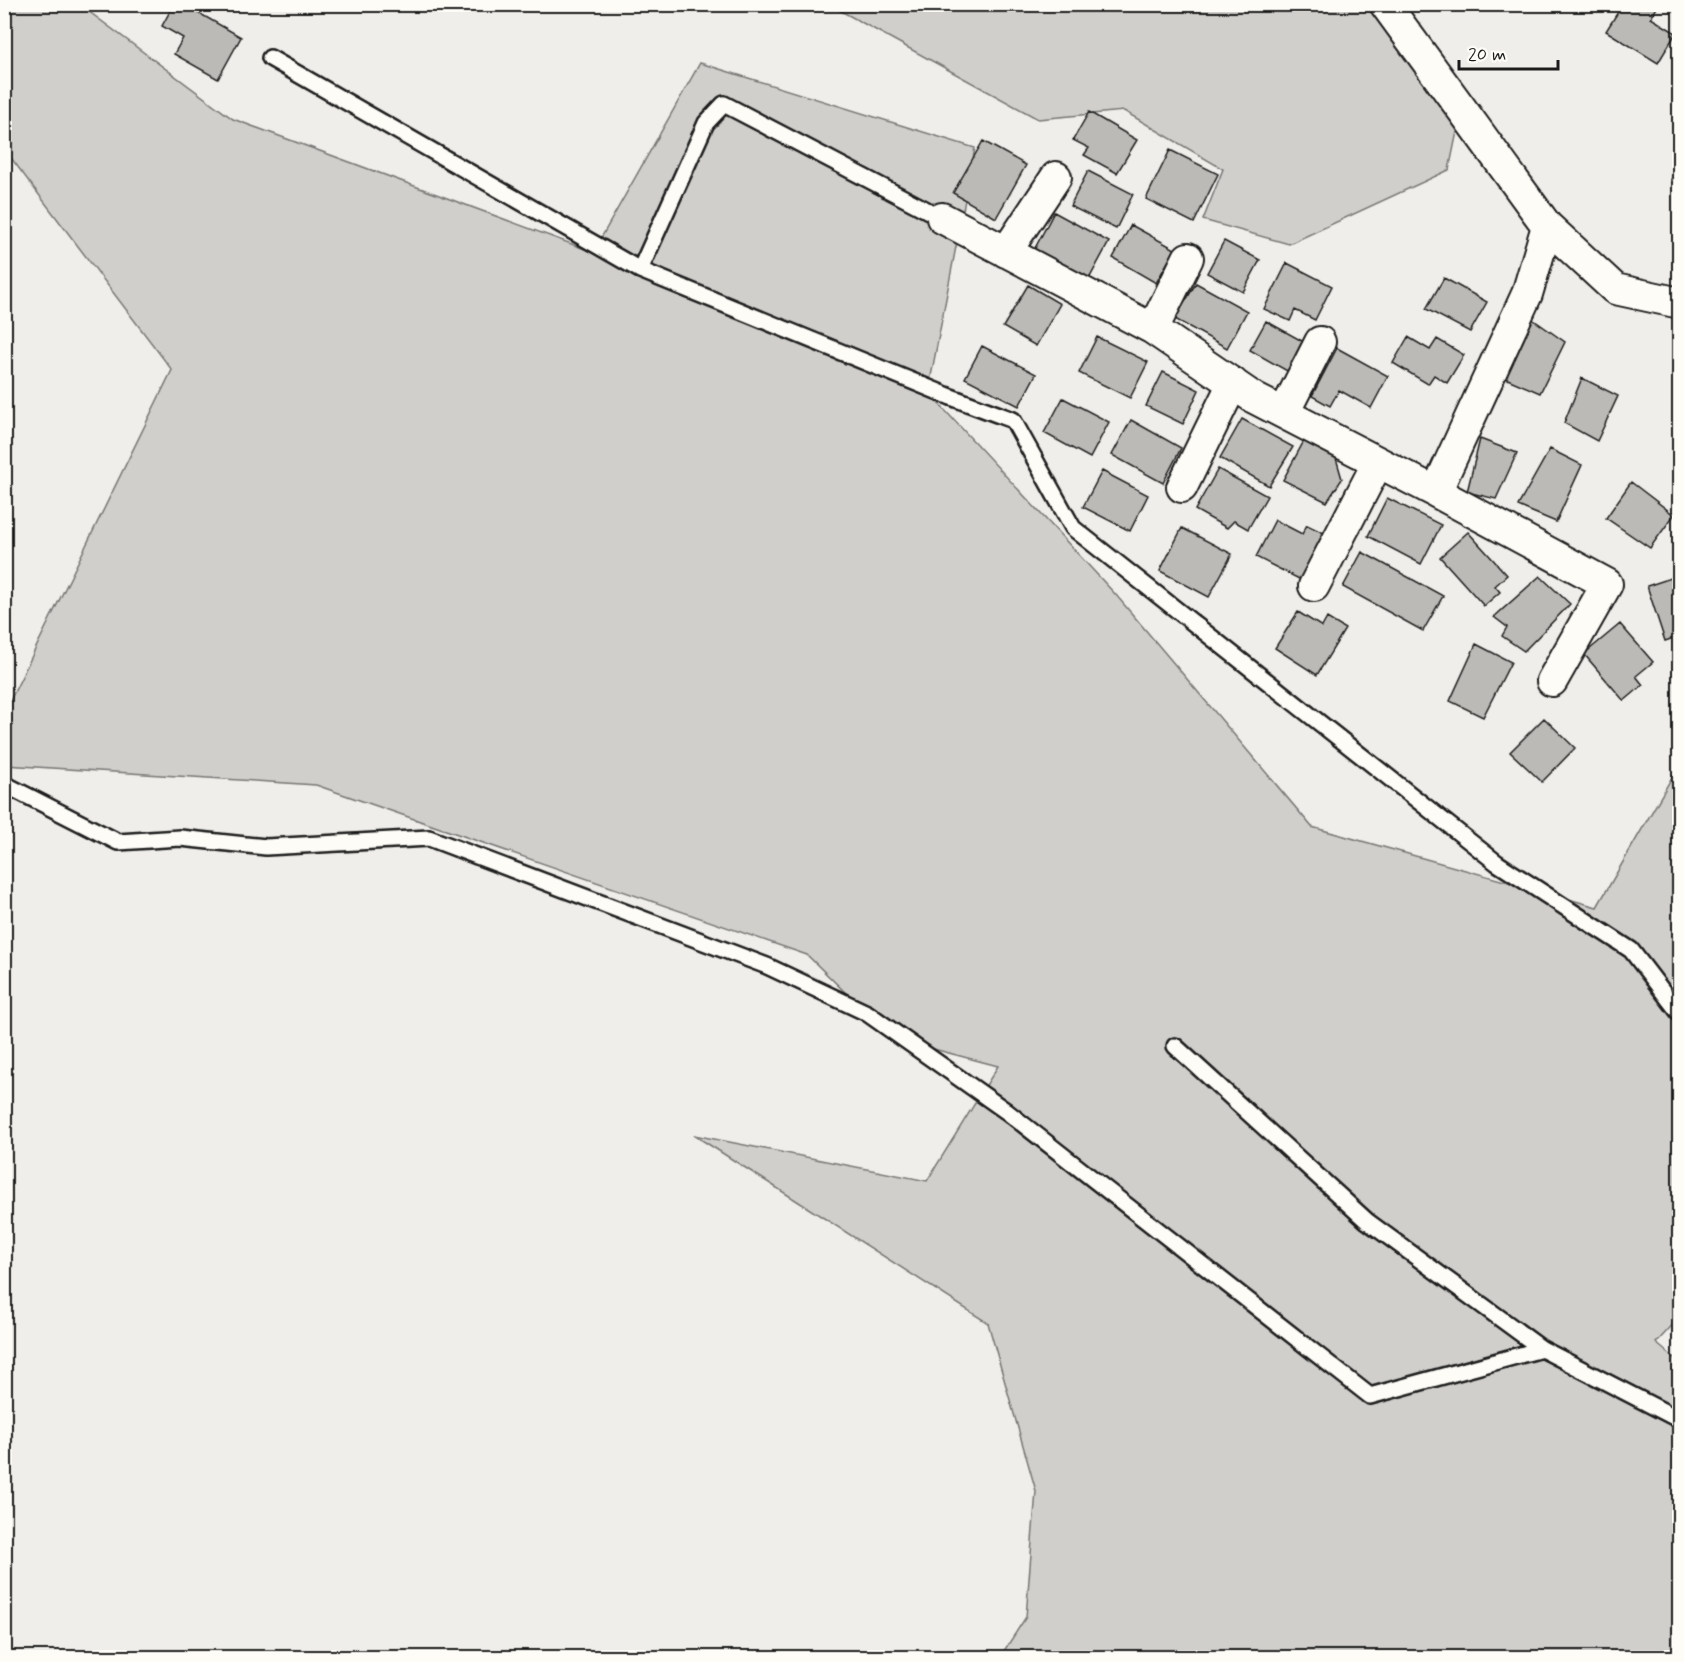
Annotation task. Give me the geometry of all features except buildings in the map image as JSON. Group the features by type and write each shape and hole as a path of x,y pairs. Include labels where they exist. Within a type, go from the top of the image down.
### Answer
{"street":[{"path":"1385,4 1547,226 1615,289 1680,303"},
{"path":"1006,252 1056,177"},
{"path":"942,218 1153,329 1254,398 1607,584 1552,681"},
{"path":"1436,492 1527,294 1547,226"},
{"path":"1153,329 1188,258"},
{"path":"1284,413 1320,342"},
{"path":"1182,487 1233,383"},
{"path":"1314,586 1378,462"}],"lane":[{"path":"270,58 640,270 1013,420 1073,528 1497,863 1631,950 1680,1014"},
{"path":"640,270 706,123 724,104 942,218"},
{"path":"4,784 118,842 180,838 266,847 429,838 767,966 867,1013 1006,1111 1370,1396 1542,1349"},
{"path":"1175,1046 1367,1221 1542,1349 1680,1420"}],"shaded area":[{"path":"5,5 80,5 233,119 593,252 700,63 975,148 928,392 1116,595 1312,827 1597,907 1679,765 1680,1317 1656,1343 1679,1362 1679,1657 1000,1657 1026,1617 1036,1491 988,1323 694,1135 927,1181 998,1066 892,1038 807,955 316,785 5,765 4,713 172,370 5,150"},
{"path":"830,5 1375,5 1458,127 1449,170 1289,244 1203,220 1223,169 1124,111 1038,119"}]}
